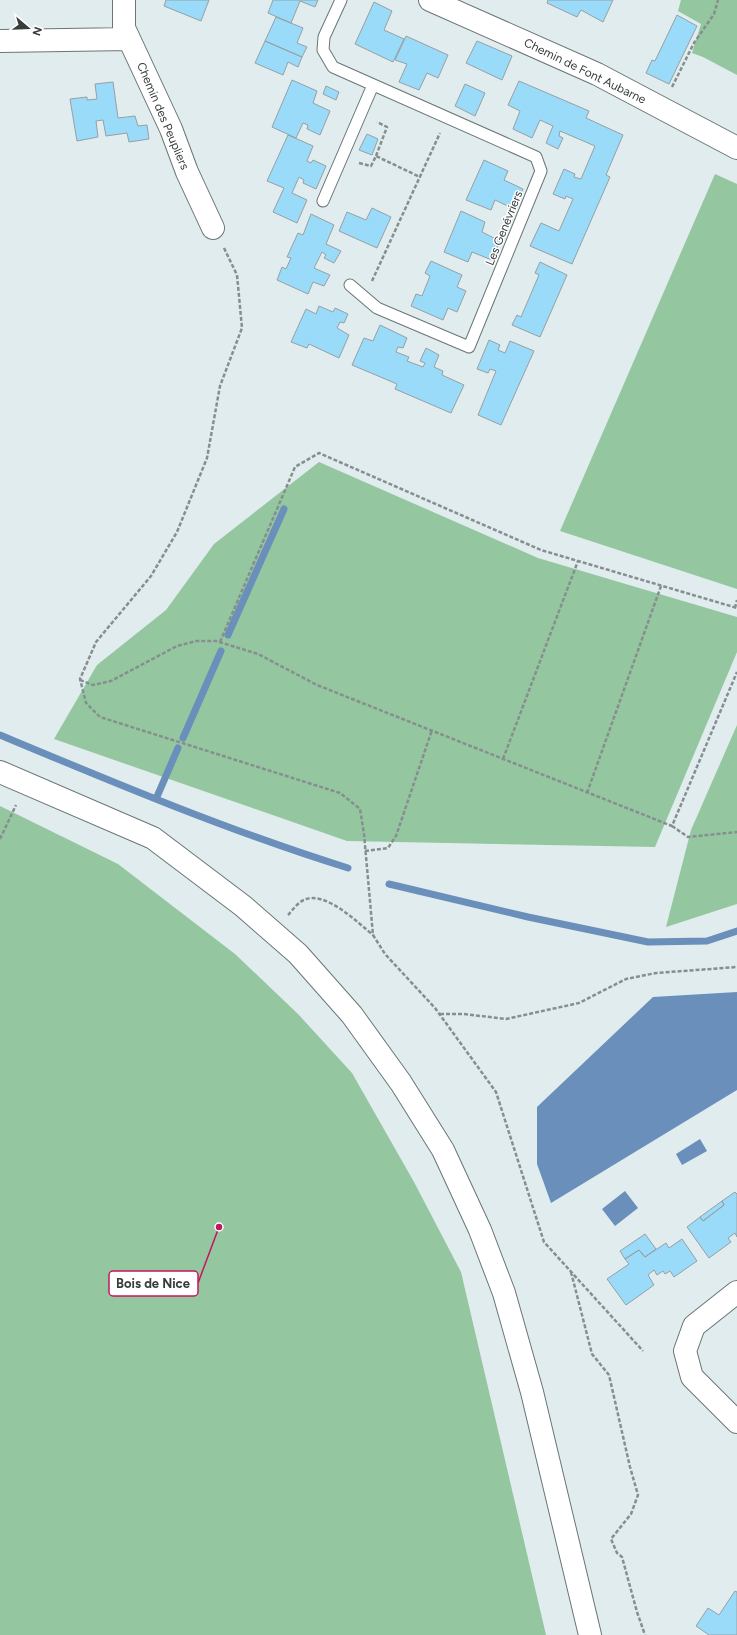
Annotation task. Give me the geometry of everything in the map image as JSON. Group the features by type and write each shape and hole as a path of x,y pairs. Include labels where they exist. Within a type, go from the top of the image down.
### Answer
{"street":[{"name":"Chemin des Peupliers","path":"124,0 124,28 171,129 187,172 214,228"},
{"name":"Chemin de Font Aubarne","path":"430,0 596,74 737,148"},
{"path":"0,41 130,39"},
{"path":"0,772 153,838 243,906 298,954 352,1015 401,1083 442,1150 480,1230 504,1293 532,1392 590,1635"},
{"path":"737,1292 694,1326 685,1351 692,1378 737,1422"}],"lane":[{"name":"Les Genévriers","path":"341,0 324,37 323,50 333,67 536,157 541,171 469,347 378,308 350,285"},
{"path":"323,201 373,85"}],"path":[{"path":"671,90 694,43 714,14 718,0"},
{"path":"356,169 359,163 370,166 376,156 388,127 360,114"},
{"path":"364,297 447,118"},
{"path":"376,156 420,177"},
{"path":"214,228 237,275 242,328 220,386 207,458 177,532 151,576 96,642 80,679 86,703 100,717 340,794 360,810 373,935"},
{"path":"220,642 295,467 319,453 541,550 736,608 737,600"},
{"path":"503,759 578,561"},
{"path":"587,792 661,586"},
{"path":"80,679 93,685 111,682 177,646 196,641 220,642 258,654 317,685 672,826 688,837 737,832"},
{"path":"672,826 737,672"},
{"path":"365,851 388,848 396,836 432,730"},
{"path":"0,839 26,782"},
{"path":"272,932 303,900 315,898 342,908 373,935 385,954 440,1014 496,1092 544,1242 643,1351"},
{"path":"440,1014 464,1014 506,1019 579,1004 626,979 656,973 737,967"},
{"path":"571,1271 592,1354 609,1375 638,1495 631,1514 611,1539 617,1553 622,1557 637,1612 646,1635"}],"green space":[{"path":"681,0 737,0 737,75 703,57 692,53 701,24 678,11"},
{"path":"715,174 737,184 737,589 560,531"},
{"path":"319,462 538,558 737,617 737,652 655,847 347,841 54,739 97,665 166,610 214,544"},
{"path":"737,725 737,904 666,927 691,830"},
{"path":"0,806 118,864 235,954 298,1014 352,1073 414,1182 461,1272 546,1635 0,1635"}],"water":[{"path":"737,992 737,1090 551,1203 537,1164 537,1107 653,997"},
{"path":"700,1139 707,1151 682,1165 676,1154"},
{"path":"625,1191 638,1208 615,1226 602,1209"}],"building":[{"path":"166,0 209,0 201,21 164,6"},
{"path":"273,0 318,0 315,7 300,1 291,23 268,13"},
{"path":"548,0 613,0 603,22 581,10 577,17 547,3"},
{"path":"374,2 392,11 384,30 404,39 393,62 355,44"},
{"path":"677,15 697,26 669,84 646,73 652,60 655,61"},
{"path":"276,17 303,28 297,43 307,47 302,57 265,41"},
{"path":"406,36 448,55 438,78 427,73 419,90 399,82 407,64 395,60"},
{"path":"265,41 302,57 298,67 288,62 283,75 255,63"},
{"path":"477,41 512,56 502,80 466,63"},
{"path":"292,80 317,91 313,103 330,111 320,135 307,129 308,125 303,123 296,138 272,127"},
{"path":"519,81 589,111 586,118 623,135 606,175 610,177 572,264 530,246 541,223 559,231 573,199 566,196 565,199 553,194 564,169 575,174 574,177 581,179 595,146 560,131 559,136 563,138 558,149 546,143 553,126 540,120 532,138 513,129 520,111 508,105"},
{"path":"113,82 118,118 135,116 138,126 147,125 149,139 129,142 127,133 106,136 103,120 96,121 98,137 77,141 70,99 87,97 87,100 97,99 95,84"},
{"path":"465,84 485,93 475,116 455,106"},
{"path":"326,86 339,92 336,100 323,94"},
{"path":"367,134 378,139 372,155 359,150"},
{"path":"288,135 313,146 307,161 311,163 313,160 326,166 316,189 303,183 304,180 299,177 292,193 307,200 297,223 273,212 284,188 267,181"},
{"path":"484,160 508,171 504,180 523,189 514,209 495,200 491,210 466,200"},
{"path":"372,208 391,217 377,248 339,231 347,212 366,220"},
{"path":"461,211 485,222 482,232 500,241 492,260 472,252 468,262 444,252"},
{"path":"311,214 334,225 326,244 341,251 334,263 324,258 326,255 322,252 314,268 330,275 324,286 313,282 308,294 277,280 282,267 286,269 291,258 287,257 298,233 303,235"},
{"path":"431,261 462,275 457,287 466,291 457,312 448,308 443,320 411,306 416,294 422,296 430,276 425,273"},
{"path":"540,262 567,275 540,337 512,325 517,315 521,317 539,275 535,273"},
{"path":"319,306 333,312 335,308 348,314 344,323 340,322 337,328 349,335 339,358 309,344 307,348 291,342 306,309 316,314"},
{"path":"380,325 407,338 403,348 398,347 396,352 409,357 407,361 423,367 425,363 420,361 426,348 439,355 434,367 443,371 442,375 464,385 451,413 395,389 397,384 352,365 364,338 373,341"},
{"path":"489,340 500,345 498,350 505,353 510,341 534,351 501,425 478,415 496,371 490,369 488,373 477,369"},
{"path":"735,1192 737,1194 737,1237 735,1233 728,1238 731,1242 709,1258 687,1227 700,1217 703,1221 724,1205 722,1201"},
{"path":"722,1201 724,1205 703,1221 700,1217"},
{"path":"645,1234 656,1249 645,1257 639,1250 625,1259 620,1251"},
{"path":"682,1239 697,1261 674,1277 670,1271 665,1274 663,1271 657,1275 654,1270 648,1275 654,1285 626,1305 607,1279 629,1264 625,1259 639,1250 645,1257 666,1243 669,1248"},
{"path":"735,1591 737,1592 737,1635 709,1635 696,1626 708,1608 719,1615"}],"waterway":[{"path":"228,635 284,509"},
{"path":"183,738 221,651"},
{"path":"0,735 216,822 304,854 348,868"},
{"path":"156,799 178,748"},
{"path":"389,884 528,917 648,942 707,941 737,931"}],"place":[{"name":"Bois de Nice","path":"219,1227"}]}
